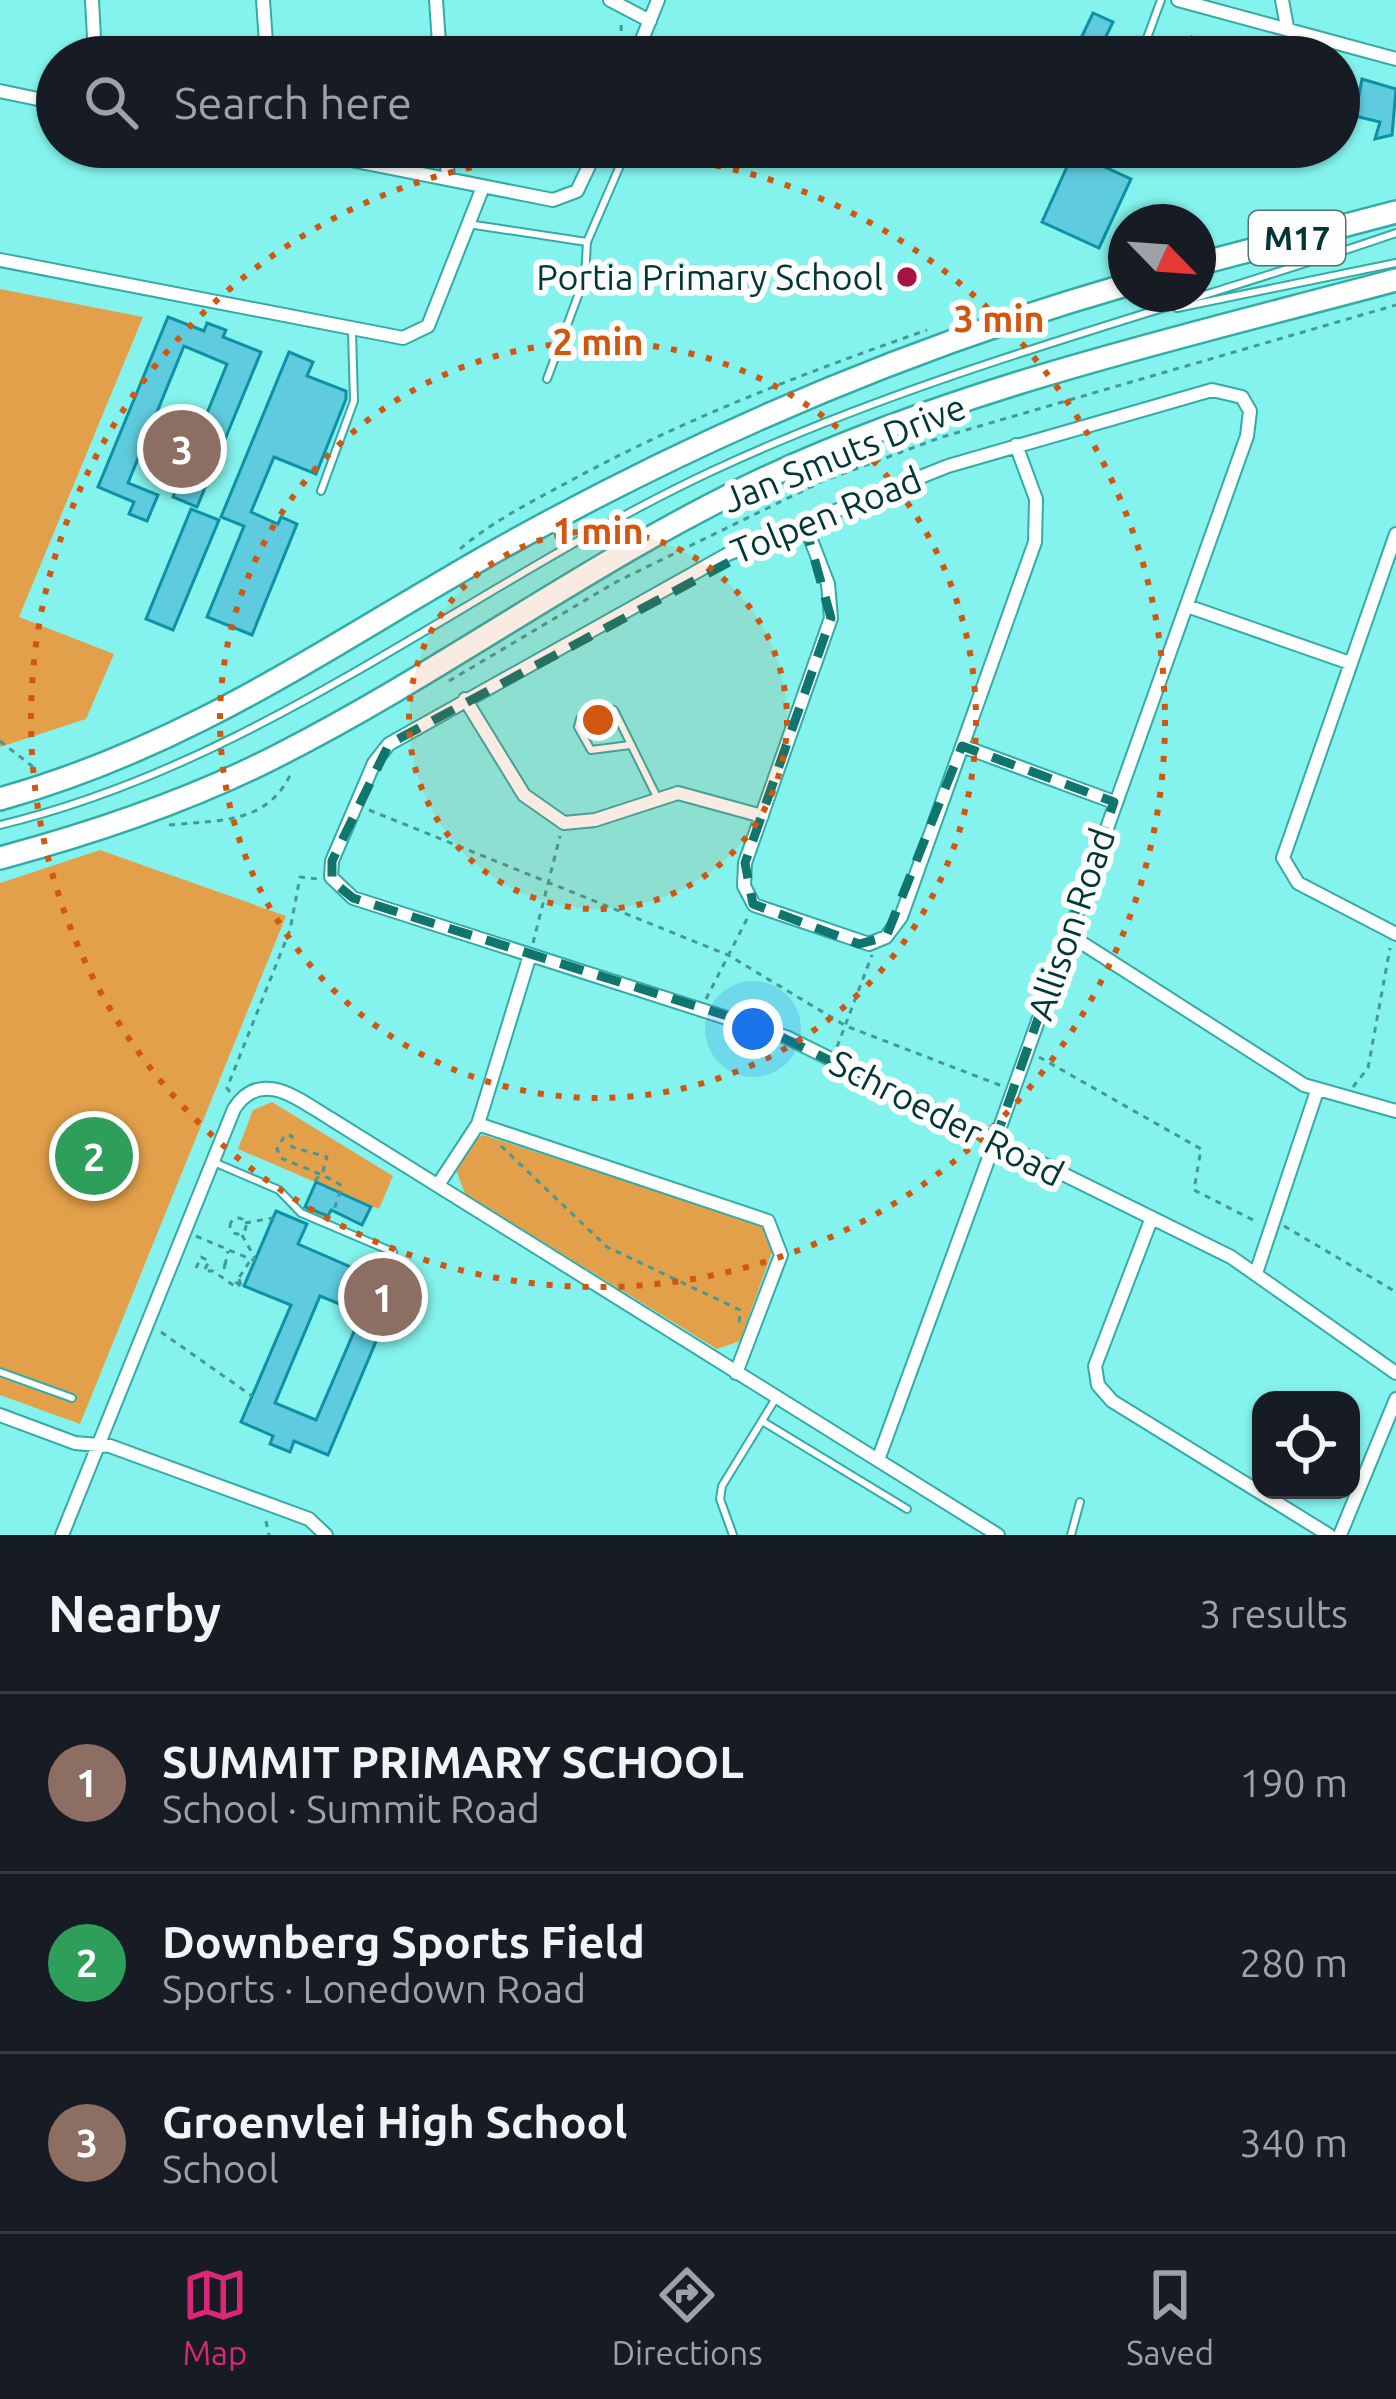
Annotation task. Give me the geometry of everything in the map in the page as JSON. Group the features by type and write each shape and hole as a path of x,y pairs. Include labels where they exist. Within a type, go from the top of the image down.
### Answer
{"main road":[{"name":"M17","path":"1216,259 1396,212"},
{"name":"Jan Smuts Drive","path":"0,858 141,815 284,753 599,564 765,478 1019,383 1396,280"},
{"name":"Jan Smuts Drive","path":"0,799 53,782 240,704 484,558 753,417 964,334 1108,290"}],"street":[{"path":"92,0 94,36"},
{"path":"263,0 266,36"},
{"path":"436,0 439,36"},
{"path":"610,0 650,21"},
{"path":"644,36 658,0"},
{"path":"1178,0 1316,36"},
{"path":"1282,0 1287,28"},
{"path":"1360,48 1396,58"},
{"path":"0,91 36,99"},
{"path":"392,168 553,200 570,196 583,184 589,168"},
{"path":"447,168 448,179"},
{"path":"0,260 403,338 424,331 483,187"},
{"name":"Tolpen Road","path":"332,881 332,861 382,751 466,699 728,554 907,480 1016,445 1212,390 1234,392"},
{"name":"Allison Road","path":"878,1460 1251,419 1247,404 1234,392"},
{"path":"804,522 828,584 831,618 743,877 754,904 860,944 877,943 901,917 1038,530 1036,499 1016,445"},
{"path":"1396,534 1285,841 1284,865 1298,883 1396,935"},
{"path":"1187,606 1350,663"},
{"path":"466,699 524,795 564,823 596,820 658,799 690,794 762,816"},
{"path":"962,746 1114,802"},
{"name":"Schroeder Road","path":"332,881 353,898 702,1007 832,1060 1256,1273 1396,1373"},
{"path":"1068,934 1317,1091 1396,1111"},
{"path":"438,1185 478,1124 530,955"},
{"path":"62,1535 212,1161 238,1102 256,1088 287,1093 998,1535"},
{"path":"1256,1273 1317,1091"},
{"path":"478,1124 768,1220 781,1255 736,1373"},
{"path":"1151,1220 1095,1366 1098,1385 1112,1401 1329,1535"},
{"path":"1340,1535 1396,1399"},
{"path":"0,1415 94,1446 110,1446 309,1519 326,1535"}],"lane":[{"path":"1147,36 1160,0"},
{"path":"547,379 585,277 587,242 619,168"},
{"path":"468,224 587,242"},
{"path":"1216,293 1396,232"},
{"path":"1216,303 1396,263"},
{"path":"0,825 107,793 276,719 592,532 766,446 955,372 1159,312"},
{"path":"321,491 354,401 352,328"},
{"path":"630,745 591,750 578,727 580,719 611,708 658,799"},
{"path":"212,1161 279,1190 301,1213 393,1252"},
{"path":"0,1372 72,1398"},
{"path":"733,1535 720,1493 776,1398"},
{"path":"761,1421 907,1509"},
{"path":"1071,1535 1080,1502"}],"path":[{"path":"621,25 621,36"},
{"path":"0,741 53,782"},
{"path":"356,804 547,886 728,956 846,1026 1013,1090"},
{"path":"530,955 564,823"},
{"path":"238,1102 227,1088 290,930 300,877 332,881"},
{"path":"702,1007 754,904"},
{"path":"1342,1099 1352,1096 1353,1082 1368,1068 1396,935"},
{"path":"832,1060 877,943"},
{"path":"1027,1050 1201,1149 1194,1190 1273,1225 1396,1292"},
{"path":"478,1124 608,1246 740,1310 739,1331"},
{"path":"315,1181 318,1174 327,1157 292,1147 290,1135 282,1137 280,1158 318,1174 343,1189 328,1226"},
{"path":"242,1234 234,1233 231,1223 237,1219 245,1223 273,1218"},
{"path":"245,1223 242,1234 254,1260"},
{"path":"184,1230 254,1260"},
{"path":"196,1268 210,1241"},
{"path":"223,1269 228,1249"},
{"path":"202,1257 209,1261 204,1271 223,1269"},
{"path":"238,1288 244,1285 239,1279 254,1260"},
{"path":"223,1269 249,1294"},
{"path":"144,1325 253,1396"}],"highlighted area":[{"path":"804,522 831,618 745,863 753,904 859,944 886,937 962,746 1114,802 995,1141 759,1026 353,898 332,881 332,861 389,744"}],"shaded area":[{"path":"0,289 143,317 19,617 114,654 86,719 0,747"},
{"path":"100,850 286,916 80,1424 0,1395 0,883"},
{"path":"272,1102 393,1176 379,1209 339,1192 327,1220 304,1210 315,1182 238,1149 253,1110"},
{"path":"483,1135 764,1226 772,1252 740,1341 717,1349 465,1194 456,1170 471,1142"}],"building":[{"path":"1093,13 1113,22 1106,36 1082,36"},
{"path":"1362,79 1396,89 1392,135 1375,139 1380,122 1360,117"},
{"path":"1066,168 1107,168 1131,179 1119,204 1108,204 1108,229 1099,248 1042,222"},
{"path":"168,317 204,331 207,323 226,330 223,337 261,352 197,507 173,497 227,364 184,346 128,483 158,495 147,521 129,514 134,502 98,487"},
{"path":"289,352 313,362 307,376 346,391 346,399 316,474 274,457 251,512 278,524 281,517 297,524 252,635 207,617 244,526 221,517"},
{"path":"191,509 219,520 173,630 146,619"},
{"path":"316,1182 371,1207 362,1225 331,1210 328,1216 305,1207"},
{"path":"276,1211 307,1224 298,1244 376,1278 382,1265 404,1275 328,1455 294,1441 290,1452 270,1444 273,1436 241,1422 291,1305 244,1286","holes":["320,1296 362,1313 316,1420 275,1403"]}],"place":[{"name":"Portia Primary School","path":"907,277"},
{"name":"Groenvlei High School","path":"182,449"},
{"name":"Downberg Sports Field","path":"94,1156"},
{"name":"SUMMIT PRIMARY SCHOOL","path":"383,1297"}]}
